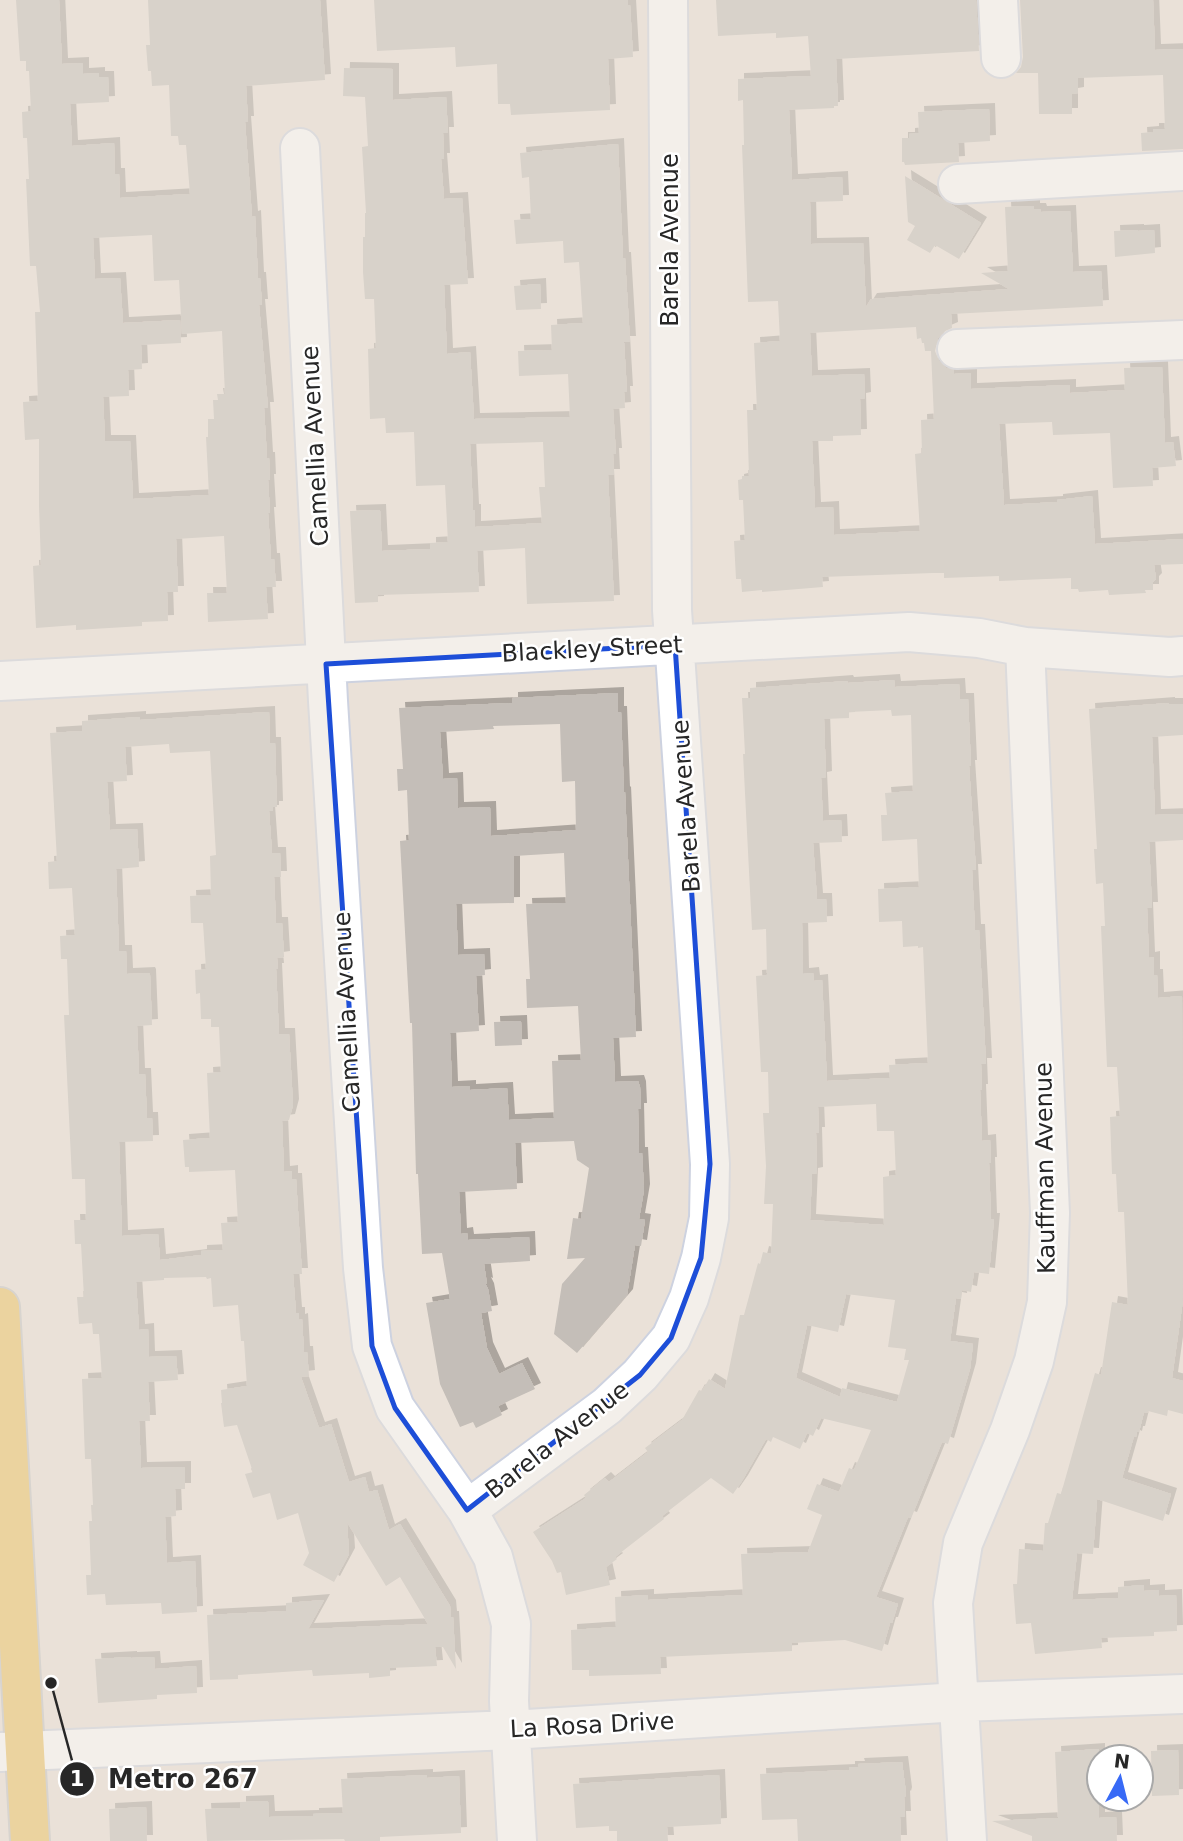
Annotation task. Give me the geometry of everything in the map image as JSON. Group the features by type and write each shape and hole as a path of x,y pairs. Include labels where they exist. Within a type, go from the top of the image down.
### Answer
{"main road":[{"path":"0,1307 13,1751 30,1841"}],"street":[{"name":"Barela Avenue","path":"467,1510 607,1406 671,1338 689,1298 709,1218 710,1164 672,596 668,0"},
{"path":"998,0 1001,58"},
{"name":"Camellia Avenue","path":"300,148 326,664 363,1268 372,1346 395,1408 467,1510 494,1558 511,1624 509,1701 517,1841"},
{"path":"958,184 1183,171"},
{"path":"957,349 1183,340"},
{"name":"Blackley Street","path":"0,681 909,632 979,638 1025,647 1183,656"},
{"name":"Kauffman Avenue","path":"967,1841 953,1603 963,1543 1010,1430 1034,1361 1046,1301 1051,1213 1025,647"},
{"name":"La Rosa Drive","path":"13,1751 511,1730 959,1702 1183,1694"}],"highlighted area":[{"path":"675,645 710,1164 701,1258 671,1338 640,1375 467,1510 395,1408 372,1346 326,664"}],"building":[{"path":"16,0 59,0 62,64 83,63 83,74 99,73 99,77 108,77 109,102 70,104 72,146 114,143 115,174 119,174 120,198 190,194 186,145 179,145 178,136 171,136 169,85 152,86 151,71 148,71 148,0 320,0 325,80 246,86 248,122 245,122 252,217 255,216 260,278 262,305 259,305 268,408 264,408 270,480 268,513 276,587 266,587 268,619 208,622 207,593 227,593 224,536 176,539 178,592 167,592 168,621 142,622 142,626 76,630 76,625 36,628 33,566 41,565 39,439 25,440 23,402 38,401 35,312 40,312 36,266 30,266 27,138 23,138 22,112 31,111 29,71 26,71 26,61 20,61","holes":["152,235 154,281 179,280 182,334 222,331 225,394 217,394 218,400 213,400 214,419 208,419 206,437 209,495 133,499 130,441 105,441 103,397 129,396 128,370 142,369 141,345 181,343 180,320 123,323 120,278 95,279 93,238"]},
{"path":"374,0 628,0 633,57 608,59 610,110 511,115 510,104 498,104 497,64 456,67 455,47 377,51"},
{"path":"716,0 976,0 979,51 836,59 838,106 789,110 792,180 842,177 843,201 810,202 811,244 863,243 866,307 871,299 1009,289 981,273 1008,271 1005,207 1034,206 1034,209 1040,209 1041,212 1070,211 1073,272 1101,271 1103,306 951,314 952,328 938,338 935,351 939,361 946,368 954,370 954,374 971,373 971,389 1070,385 1070,393 1125,390 1124,368 1162,367 1165,443 1173,442 1176,466 1152,468 1153,486 1113,488 1110,433 1053,435 1052,422 999,424 1004,505 1057,502 1092,496 1095,544 1183,539 1183,564 1154,565 1156,579 1153,582 1153,590 1145,590 1146,593 1109,595 1108,590 1079,592 1078,589 1071,589 1071,578 999,581 999,576 944,578 944,573 933,573 822,577 823,587 742,592 741,579 736,579 734,541 745,540 743,500 739,500 738,480 742,479 742,476 749,476 747,410 757,410 754,343 780,341 778,301 748,302 742,145 743,100 738,101 738,79 811,76 808,36 776,38 776,33 718,36","holes":["916,327 917,339 921,338 925,351 931,351 934,419 921,420 922,453 915,454 920,531 834,535 833,507 815,508 812,441 833,441 833,436 861,435 860,399 865,398 864,374 812,376 810,333"]},
{"path":"1020,0 1153,0 1155,50 1183,49 1183,149 1142,151 1141,133 1165,129 1163,75 1078,78 1078,93 1072,94 1072,114 1039,114 1038,73 1016,73 1021,67 1023,57"},
{"path":"344,68 393,69 393,100 446,97 448,133 443,133 444,159 441,159 444,199 462,198 468,284 444,285 447,354 470,352 474,419 570,417 568,374 519,376 518,351 552,350 551,325 583,323 579,262 564,263 563,241 516,244 514,220 531,219 529,177 522,178 520,153 618,144 630,342 624,342 627,392 624,392 625,408 613,409 616,454 613,454 614,475 608,475 614,601 527,604 525,548 477,551 479,592 378,595 378,602 355,603 350,511 380,510 382,551 430,549 430,543 448,542 445,485 416,486 414,432 386,433 385,418 370,419 368,349 376,348 374,299 365,299 363,272 366,213 362,147 368,146 365,97 343,96","holes":["543,442 545,487 539,487 542,523 475,527 470,444"]},
{"path":"989,109 990,141 958,143 959,162 905,165 902,162 902,138 919,133 918,112"},
{"path":"905,176 981,223 959,259 935,245 930,253 907,240 915,226 908,222"},
{"path":"1154,230 1155,253 1115,257 1114,231"},
{"path":"540,284 541,309 516,310 514,286"},
{"path":"894,680 895,687 959,684 960,699 968,699 969,766 976,870 972,870 975,930 979,930 986,1064 981,1064 982,1141 990,1140 991,1219 994,1219 989,1274 974,1272 971,1292 962,1290 961,1299 956,1298 950,1341 973,1344 970,1369 948,1444 942,1442 876,1597 898,1604 882,1651 845,1640 792,1643 792,1651 660,1657 661,1674 589,1676 589,1670 572,1670 571,1630 616,1627 615,1597 648,1595 648,1600 743,1595 741,1554 808,1552 822,1515 807,1509 817,1484 839,1492 849,1468 854,1470 871,1430 821,1418 813,1436 807,1433 800,1449 773,1437 771,1442 766,1439 733,1494 711,1478 615,1557 617,1559 606,1567 610,1585 566,1595 561,1572 557,1573 533,1532 586,1498 584,1495 605,1478 609,1482 648,1452 645,1448 682,1420 699,1390 702,1391 709,1379 725,1389 740,1315 744,1315 763,1252 771,1254 773,1204 764,1204 766,1166 763,1113 769,1113 768,1072 761,1072 756,976 767,975 766,929 752,930 742,698 750,698 750,688","holes":["891,710 892,716 911,715 913,791 885,793 887,815 881,815 882,841 917,839 919,887 878,889 879,922 902,921 903,947 923,947 928,1063 889,1065 890,1078 827,1081 822,980 814,981 813,973 803,974 802,923 827,922 826,899 817,899 813,843 842,842 841,820 823,821 821,778 826,777 824,719 849,718 849,712","876,1104 877,1131 894,1131 896,1175 883,1177 884,1225 810,1220 812,1174 817,1173 818,1107","846,1294 895,1300 888,1347 906,1349 904,1360 909,1360 897,1402 842,1388 840,1397 796,1378 807,1325 838,1332"]},
{"path":"618,693 636,1037 613,1038 615,1082 638,1081 640,1087 639,1153 642,1153 644,1190 639,1219 645,1220 641,1246 635,1245 627,1295 577,1353 554,1334 562,1284 585,1258 567,1259 573,1218 581,1219 589,1168 577,1160 574,1141 515,1143 517,1189 459,1192 461,1234 467,1233 468,1240 529,1237 530,1261 484,1264 487,1284 485,1283 492,1311 481,1313 487,1348 499,1374 522,1363 535,1389 498,1406 502,1415 476,1428 473,1422 460,1427 440,1384 426,1303 450,1299 442,1253 422,1254 416,1174 412,1023 400,841 409,840 407,790 398,791 397,769 403,769 399,708 512,703 512,698","holes":["560,724 562,782 575,781 576,830 491,836 490,807 458,808 457,778 443,779 440,732 494,729 493,726","564,853 566,903 526,904 530,979 526,979 527,1008 578,1006 581,1060 552,1061 554,1118 509,1120 507,1088 470,1090 470,1086 452,1087 450,1033 479,1031 476,976 485,975 484,954 458,955 456,904 514,903 514,856"]},
{"path":"1183,704 1183,735 1152,737 1155,815 1183,814 1183,840 1149,842 1152,908 1147,908 1149,958 1154,957 1158,998 1182,996 1183,1300 1172,1378 1183,1381 1183,1414 1168,1410 1167,1416 1144,1412 1122,1478 1171,1494 1163,1521 1097,1499 1093,1554 1077,1553 1072,1600 1118,1598 1118,1587 1144,1585 1144,1591 1159,1590 1159,1596 1176,1595 1177,1631 1154,1632 1154,1636 1101,1638 1102,1648 1035,1654 1031,1623 1016,1624 1013,1584 1017,1584 1019,1549 1043,1551 1045,1523 1048,1523 1057,1493 1061,1494 1095,1373 1101,1375 1112,1302 1128,1305 1124,1212 1118,1212 1116,1174 1112,1174 1110,1117 1120,1116 1117,1067 1107,1067 1101,926 1105,926 1103,883 1096,884 1094,849 1097,849 1089,709"},
{"path":"269,712 270,743 275,743 277,807 269,811 272,853 280,853 281,877 274,877 276,923 282,923 284,957 277,958 276,969 279,1034 289,1034 293,1105 289,1120 282,1121 284,1172 292,1171 292,1179 296,1179 302,1274 293,1274 296,1313 299,1313 299,1320 302,1319 309,1376 301,1377 319,1428 331,1424 349,1482 365,1477 369,1492 377,1490 389,1530 400,1524 450,1606 456,1669 443,1647 435,1647 437,1666 390,1668 390,1676 369,1678 369,1673 313,1676 312,1670 238,1675 238,1679 210,1680 207,1615 286,1611 286,1603 324,1600 308,1629 428,1624 400,1577 386,1586 347,1522 349,1554 334,1582 303,1565 309,1553 298,1513 277,1520 270,1493 253,1498 245,1474 253,1472 237,1425 224,1427 221,1403 221,1390 247,1386 238,1305 213,1307 211,1278 164,1278 136,1282 139,1330 148,1329 149,1357 176,1356 178,1380 148,1382 150,1421 139,1421 141,1468 185,1467 185,1489 175,1489 176,1516 165,1517 167,1563 195,1561 197,1612 162,1614 161,1603 106,1605 105,1594 87,1595 86,1575 91,1575 89,1521 92,1521 93,1505 91,1459 85,1459 82,1379 102,1378 99,1334 93,1334 92,1323 79,1324 77,1297 84,1297 81,1244 75,1244 74,1220 86,1220 85,1179 72,1179 64,1015 69,1015 67,959 61,959 60,936 75,935 72,888 49,889 48,862 57,861 50,733 82,731 82,721 140,717 140,720","holes":["169,744 170,753 210,751 216,855 210,856 211,895 190,896 191,923 203,923 206,969 195,970 196,994 200,993 201,1019 211,1019 211,1027 219,1027 221,1072 207,1073 210,1138 183,1140 185,1167 189,1167 189,1172 235,1170 238,1222 221,1223 223,1250 201,1251 201,1255 160,1260 158,1234 122,1236 119,1142 153,1141 152,1118 147,1118 145,1074 139,1074 137,1026 152,1025 150,975 127,974 126,951 119,951 116,869 139,867 137,829 110,830 107,782 127,781 125,747"]},
{"path":"521,1021 522,1045 495,1046 494,1022"},
{"path":"154,1657 155,1669 196,1666 197,1693 98,1703 95,1659"},
{"path":"1085,1750 1085,1813 1099,1813 1099,1818 1116,1817 1117,1841 1032,1841 1032,1836 992,1821 1058,1818 1055,1752"},
{"path":"1178,1750 1179,1795 1155,1796 1155,1751"},
{"path":"902,1762 906,1793 905,1817 900,1817 901,1841 798,1841 797,1819 762,1820 760,1774 849,1770 849,1767 859,1767 858,1764"},
{"path":"427,1775 427,1778 459,1776 461,1833 380,1837 380,1841 207,1841 205,1809 240,1808 240,1802 268,1801 269,1817 343,1813 341,1779"},
{"path":"719,1775 721,1824 667,1827 668,1841 617,1841 617,1831 609,1831 609,1826 576,1828 573,1784"},
{"path":"146,1807 147,1841 110,1841 109,1809"}],"place":[{"name":"Metro 267","path":"51,1683"}]}
